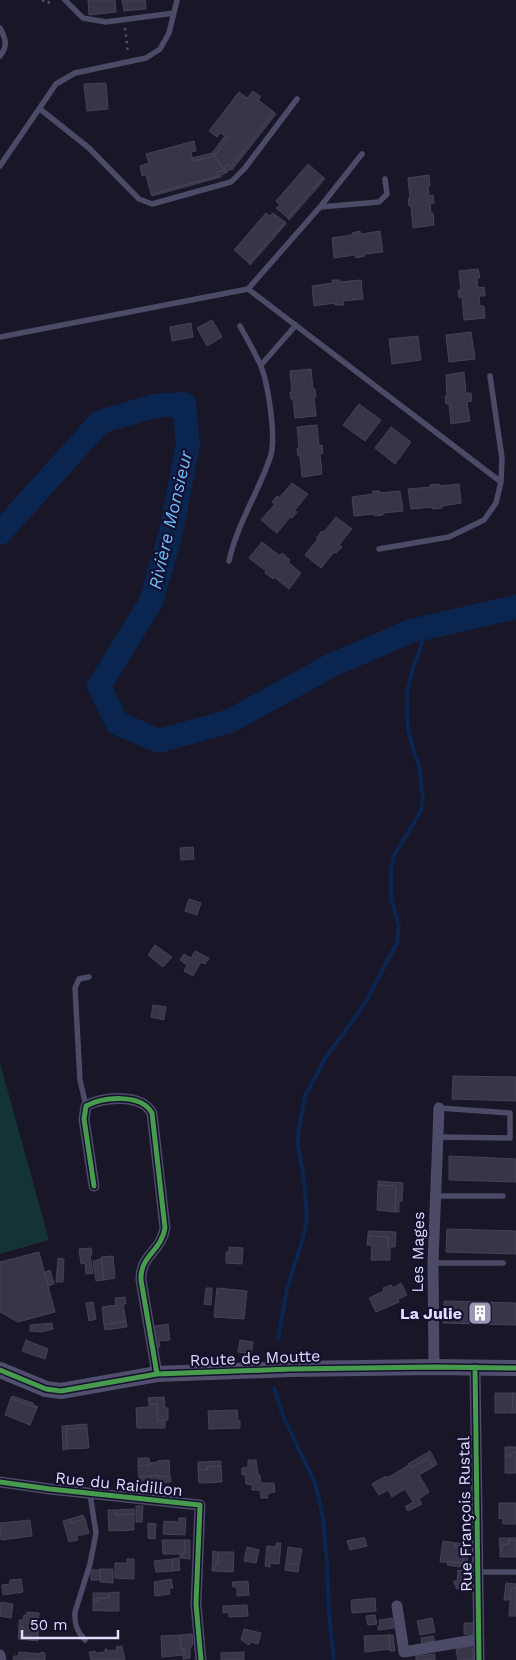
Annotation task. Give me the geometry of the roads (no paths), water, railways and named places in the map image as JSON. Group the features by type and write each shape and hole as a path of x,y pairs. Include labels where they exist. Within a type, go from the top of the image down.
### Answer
{"street":[{"path":"94,1186 84,1119 86,1106 92,1103 123,1098 138,1100 149,1107 152,1113 165,1228 164,1236 159,1245 144,1262 140,1270 157,1374"},
{"name":"Les Mages","path":"434,1367 433,1263 439,1108"},
{"name":"Rue François Rustal","path":"475,1367 479,1660"},
{"name":"Route de Moutte","path":"3,1376 54,1390 157,1374 291,1369 516,1368"},
{"name":"Rue du Raidillon","path":"0,1482 90,1494 200,1505 196,1604 201,1660"},
{"path":"397,1606 404,1652 479,1638"},
{"path":"0,1655 1,1660"}],"lane":[{"path":"65,0 83,18 106,22 174,13"},
{"path":"72,0 72,8"},
{"path":"0,166 56,84 75,73 146,58 160,49 169,33 178,0"},
{"path":"0,28 6,45 0,56"},
{"path":"40,109 89,148 139,199 152,204 231,182 245,168 297,98"},
{"path":"0,337 248,289 320,207 362,154"},
{"path":"320,207 379,202 387,194 385,179"},
{"path":"248,289 501,482"},
{"path":"229,561 233,541 272,456 273,432 261,365 240,326"},
{"path":"261,365 296,326"},
{"path":"379,549 449,537 484,520 496,503 501,482 502,458 490,376"},
{"path":"86,1106 80,1080 76,988 79,979 89,977"},
{"name":"Les Mages","path":"438,1138 510,1138 510,1113 439,1108"},
{"path":"435,1196 503,1196"},
{"path":"433,1263 503,1263"},
{"path":"85,1640 78,1630 75,1618 90,1564 96,1533 90,1494"},
{"path":"478,1572 516,1572"}],"waterway":[{"name":"Rivière Monsieur","path":"0,533 100,422 154,406 184,404 188,444 171,532 151,602 99,686 117,723 159,741 230,721 332,665 411,631 516,607"},
{"path":"278,1339 287,1289 304,1235 307,1218 304,1180 298,1146 298,1133 305,1096 326,1057 364,1005 397,943 399,926 391,897 391,870 395,854 421,811 423,800 419,765 408,729 407,694 412,671 428,627"},
{"path":"274,1388 283,1416 315,1483 323,1517 334,1660"}],"place":[{"name":"La Julie","path":"480,1313"}]}
